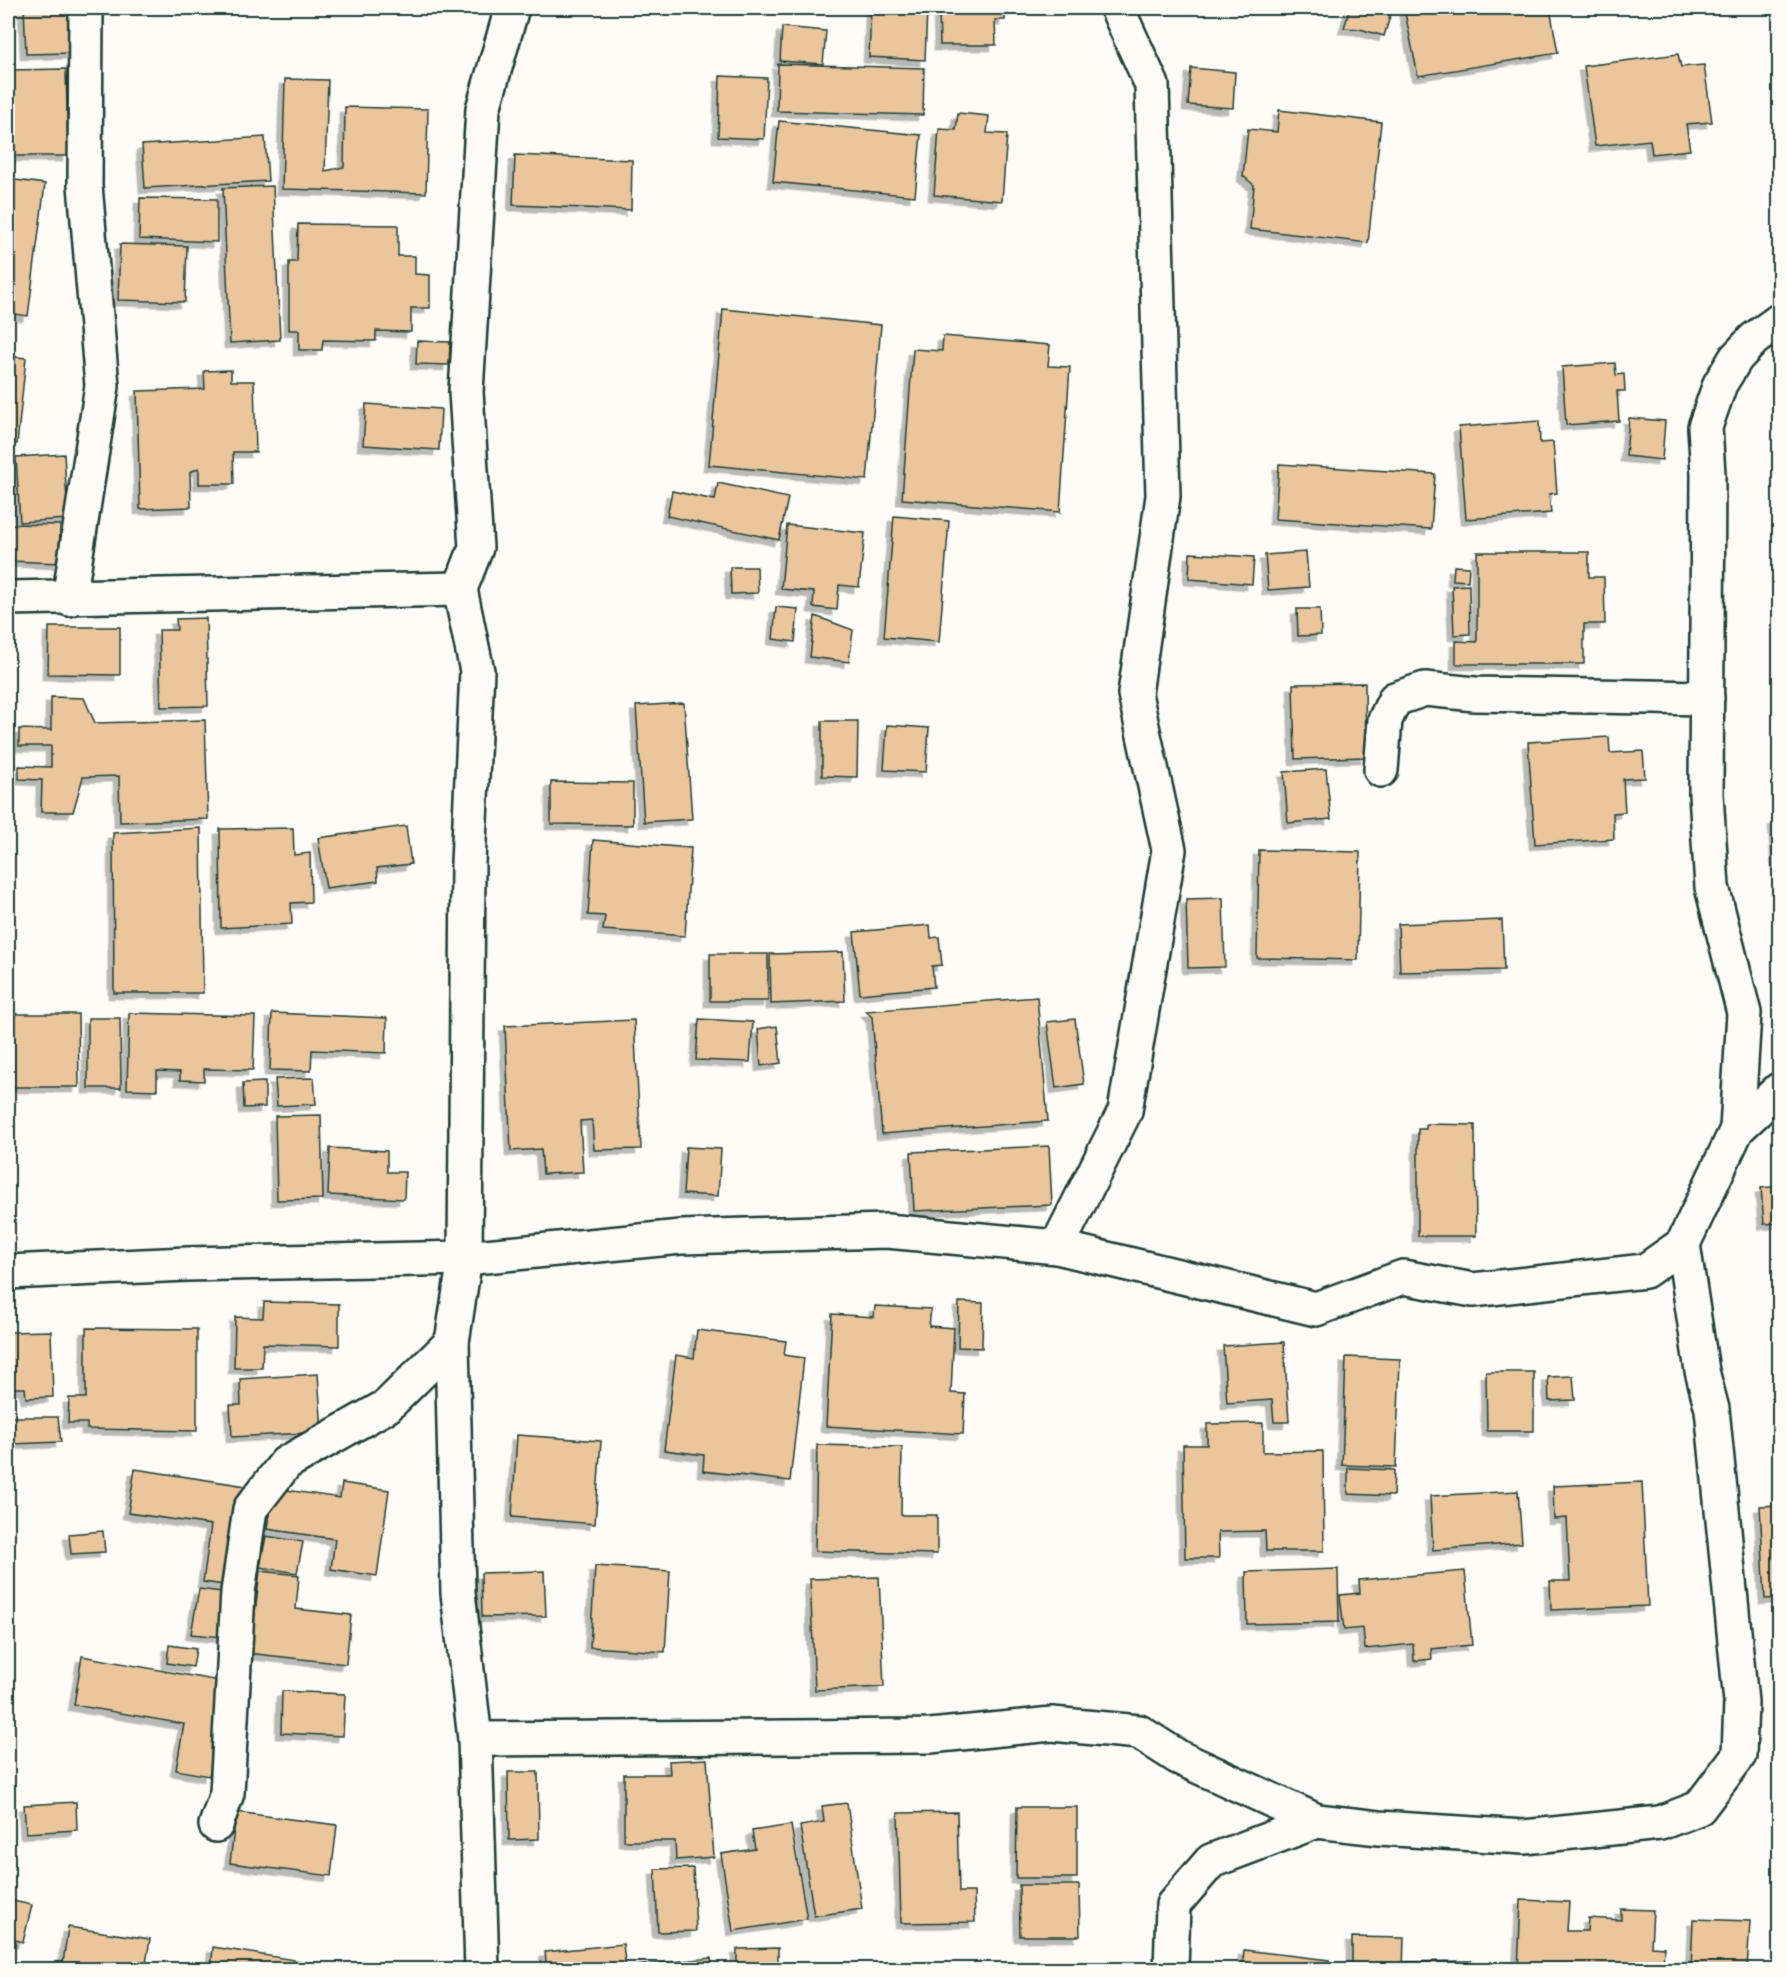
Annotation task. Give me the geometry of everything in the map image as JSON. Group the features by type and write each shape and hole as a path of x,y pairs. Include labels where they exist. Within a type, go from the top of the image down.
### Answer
{"street":[{"path":"69,598 102,386 85,185 86,8"},
{"path":"482,1970 483,1922 475,1739 458,1593 452,1342 465,1258 468,863 477,671 460,589 476,548 466,392 483,109 512,8"},
{"path":"1057,1247 1125,1111 1169,850 1135,694 1163,496 1152,85 1117,8"},
{"path":"1737,1130 1744,1013 1712,887 1706,794 1708,474 1706,428 1720,384 1736,358 1754,339 1779,320"},
{"path":"8,598 460,589"},
{"path":"1381,770 1385,720 1395,699 1425,689 1475,694 1707,698"},
{"path":"8,1272 187,1264 465,1258 681,1237 887,1231 1057,1247 1316,1309 1402,1277 1473,1290 1645,1271 1683,1244 1737,1130 1779,1089"},
{"path":"475,1739 930,1736 1052,1724 1139,1732 1178,1757 1317,1821 1414,1831 1524,1837 1660,1823 1700,1808 1739,1755 1741,1702 1713,1421 1702,1371 1683,1244"},
{"path":"216,1825 227,1793 238,1592 250,1509 286,1463 387,1406 452,1342"},
{"path":"1171,1970 1173,1905 1211,1861 1317,1821"}],"building":[{"path":"24,8 72,8 73,53 26,54"},
{"path":"871,8 927,10 925,60 869,57"},
{"path":"939,8 1005,8 1005,20 995,20 996,45 940,45"},
{"path":"1350,8 1392,10 1384,36 1360,29 1344,28"},
{"path":"1404,8 1550,8 1558,53 1418,76"},
{"path":"782,27 826,31 823,64 780,61"},
{"path":"1678,54 1681,67 1704,65 1712,122 1686,124 1690,150 1652,154 1650,140 1595,146 1584,66"},
{"path":"778,64 924,68 923,115 777,111"},
{"path":"1191,68 1235,72 1233,108 1188,105"},
{"path":"66,69 68,156 8,156 8,70"},
{"path":"720,76 767,78 764,139 718,137"},
{"path":"285,79 328,80 325,171 344,167 345,107 428,109 426,193 282,189"},
{"path":"1279,110 1381,122 1368,243 1250,229 1254,185 1243,176 1248,129 1277,132"},
{"path":"958,113 989,116 987,133 1007,134 1002,201 934,195 939,129 956,130"},
{"path":"779,121 921,135 915,196 773,182"},
{"path":"265,137 268,181 145,188 142,145"},
{"path":"515,155 632,160 631,210 513,205"},
{"path":"8,179 45,184 28,316 8,313"},
{"path":"273,186 280,340 230,343 223,188"},
{"path":"140,198 217,199 217,242 139,239"},
{"path":"298,224 398,225 398,256 415,256 415,274 430,275 430,308 411,308 411,332 376,331 376,341 323,340 322,350 299,350 299,330 289,330 289,262 297,262"},
{"path":"120,244 187,246 185,302 118,300"},
{"path":"723,309 881,325 867,480 709,465"},
{"path":"943,336 1050,345 1048,366 1070,367 1060,512 902,499 913,349 942,351"},
{"path":"417,341 450,342 449,365 416,364"},
{"path":"8,356 26,358 17,444 8,443"},
{"path":"1615,363 1616,375 1624,374 1625,391 1617,391 1619,421 1566,425 1562,367"},
{"path":"231,370 231,381 254,381 256,452 233,452 234,484 199,484 199,468 190,472 191,507 140,509 137,391 205,389 204,371"},
{"path":"366,404 441,409 439,450 363,445"},
{"path":"1629,418 1665,421 1662,460 1626,456"},
{"path":"1539,421 1540,443 1553,442 1557,493 1549,494 1551,513 1466,519 1459,427"},
{"path":"64,454 68,519 20,522 16,457"},
{"path":"1279,464 1435,474 1431,529 1275,519"},
{"path":"718,483 788,498 779,540 667,516 672,491 715,500"},
{"path":"894,516 949,521 939,642 884,637"},
{"path":"8,524 60,525 59,563 8,561"},
{"path":"787,525 865,533 859,587 839,585 837,610 813,607 814,592 781,589"},
{"path":"1306,552 1309,587 1268,590 1265,555"},
{"path":"1477,552 1589,552 1589,577 1604,577 1605,624 1584,624 1584,664 1456,664 1456,641 1477,642"},
{"path":"1190,553 1254,557 1252,584 1189,579"},
{"path":"1454,566 1469,567 1468,581 1453,580"},
{"path":"730,567 757,567 758,593 731,594"},
{"path":"1469,585 1470,634 1454,635 1452,586"},
{"path":"776,607 798,609 795,642 773,639"},
{"path":"1297,609 1320,609 1321,635 1298,636"},
{"path":"815,616 853,630 849,662 810,657"},
{"path":"206,618 208,706 161,707 159,630 177,630 176,619"},
{"path":"49,627 120,627 120,675 48,674"},
{"path":"1365,683 1366,757 1295,759 1293,684"},
{"path":"51,697 84,698 95,723 205,720 208,819 120,822 119,776 83,777 73,812 41,812 42,780 19,779 19,766 51,767 51,746 19,746 19,729 51,730"},
{"path":"684,703 692,819 644,822 636,706"},
{"path":"822,721 858,721 857,777 822,776"},
{"path":"887,725 929,728 926,772 884,770"},
{"path":"1609,737 1610,753 1643,751 1645,778 1623,779 1625,812 1613,813 1614,839 1535,844 1528,742"},
{"path":"1326,769 1331,819 1288,823 1284,772"},
{"path":"551,782 633,783 633,825 551,824"},
{"path":"1780,820 1780,864 1777,864 1774,821"},
{"path":"406,826 411,864 377,868 378,881 326,888 318,838"},
{"path":"201,828 203,993 114,993 113,833"},
{"path":"293,828 294,855 310,853 311,902 291,903 292,924 221,928 220,829"},
{"path":"593,840 691,848 685,936 603,930 605,916 588,915"},
{"path":"1259,850 1360,852 1358,960 1257,958"},
{"path":"1223,898 1225,967 1188,968 1186,899"},
{"path":"1502,920 1504,970 1400,972 1398,924"},
{"path":"930,925 931,938 939,937 942,965 932,966 934,987 860,994 854,932"},
{"path":"843,952 845,1001 771,1004 770,954"},
{"path":"710,954 768,954 768,1001 710,1001"},
{"path":"1037,997 1048,1121 882,1134 872,1017 866,1011"},
{"path":"129,1013 255,1016 253,1070 204,1069 204,1081 180,1080 180,1072 157,1071 157,1090 127,1089"},
{"path":"272,1013 387,1018 386,1053 312,1050 311,1071 270,1070"},
{"path":"8,1014 78,1014 79,1087 8,1087"},
{"path":"88,1018 120,1018 121,1088 88,1088"},
{"path":"699,1019 753,1022 750,1062 696,1060"},
{"path":"1075,1019 1084,1084 1056,1088 1047,1022"},
{"path":"634,1020 641,1149 594,1150 592,1120 580,1121 583,1172 543,1174 541,1149 511,1151 505,1026"},
{"path":"777,1026 781,1063 761,1066 758,1029"},
{"path":"314,1078 316,1104 277,1106 275,1079"},
{"path":"265,1082 265,1107 244,1108 243,1083"},
{"path":"321,1115 323,1199 277,1200 275,1116"},
{"path":"1426,1124 1475,1125 1476,1236 1418,1236 1418,1129 1426,1129"},
{"path":"1049,1146 1052,1205 914,1211 911,1152"},
{"path":"686,1147 721,1149 718,1196 683,1194"},
{"path":"330,1148 387,1151 387,1172 405,1172 404,1199 328,1195"},
{"path":"1780,1186 1780,1223 1764,1224 1761,1188"},
{"path":"264,1302 339,1304 339,1346 263,1344 262,1368 234,1368 235,1317 263,1318"},
{"path":"959,1302 983,1303 982,1348 958,1347"},
{"path":"875,1306 931,1309 929,1326 954,1328 951,1393 965,1394 963,1434 826,1426 832,1314 874,1317"},
{"path":"86,1328 197,1329 197,1431 87,1429 87,1423 68,1423 69,1398 86,1398"},
{"path":"697,1330 786,1341 784,1355 804,1358 790,1481 703,1471 704,1455 664,1450 676,1355 694,1358"},
{"path":"51,1331 53,1397 26,1398 25,1388 8,1388 8,1332"},
{"path":"1284,1342 1289,1422 1274,1422 1272,1400 1227,1403 1223,1346"},
{"path":"1346,1357 1400,1359 1396,1467 1342,1465"},
{"path":"1486,1372 1534,1372 1534,1431 1487,1431"},
{"path":"318,1374 322,1432 232,1437 230,1405 241,1405 240,1379"},
{"path":"1573,1376 1575,1400 1549,1401 1548,1377"},
{"path":"10,1417 58,1417 61,1442 12,1444"},
{"path":"1263,1423 1263,1452 1323,1451 1324,1551 1266,1551 1265,1531 1218,1532 1219,1558 1185,1558 1183,1445 1207,1445 1207,1424"},
{"path":"517,1435 601,1441 595,1524 512,1517"},
{"path":"817,1445 902,1447 901,1515 937,1515 937,1554 815,1551"},
{"path":"1348,1468 1394,1470 1393,1496 1348,1494"},
{"path":"135,1469 246,1486 232,1586 203,1582 211,1525 128,1513"},
{"path":"1642,1482 1648,1606 1551,1610 1550,1581 1570,1581 1567,1518 1554,1519 1553,1486"},
{"path":"342,1483 389,1490 377,1576 331,1569 335,1539 267,1529 273,1488 340,1498"},
{"path":"1518,1491 1522,1543 1433,1550 1430,1496"},
{"path":"1780,1505 1780,1598 1765,1599 1760,1506"},
{"path":"103,1531 105,1552 71,1554 69,1534"},
{"path":"266,1536 303,1542 297,1573 260,1567"},
{"path":"595,1566 670,1571 665,1652 590,1647"},
{"path":"1338,1569 1339,1622 1247,1624 1246,1572"},
{"path":"260,1571 299,1575 296,1609 351,1615 346,1664 237,1652 240,1620 254,1621"},
{"path":"544,1571 546,1616 482,1617 481,1573"},
{"path":"1465,1571 1472,1645 1431,1649 1432,1659 1414,1661 1413,1644 1365,1649 1363,1628 1344,1630 1340,1595 1360,1593 1359,1580"},
{"path":"879,1577 884,1687 815,1690 810,1579"},
{"path":"199,1589 229,1593 222,1637 191,1634"},
{"path":"169,1645 196,1649 193,1667 167,1663"},
{"path":"82,1656 225,1682 209,1776 176,1770 184,1724 74,1705"},
{"path":"282,1691 345,1694 343,1736 281,1733"},
{"path":"707,1759 714,1857 676,1860 675,1841 624,1841 624,1774 670,1774 669,1761"},
{"path":"508,1772 538,1772 539,1839 509,1840"},
{"path":"76,1802 77,1830 26,1833 24,1805"},
{"path":"847,1803 862,1909 814,1916 800,1826 824,1822 822,1806"},
{"path":"1017,1807 1077,1807 1077,1878 1016,1878"},
{"path":"236,1812 337,1825 331,1876 230,1863"},
{"path":"957,1812 959,1892 974,1892 975,1922 901,1923 898,1813"},
{"path":"791,1825 807,1919 733,1931 721,1854 755,1849 752,1831"},
{"path":"693,1868 696,1931 658,1932 655,1869"},
{"path":"1019,1885 1079,1885 1080,1936 1020,1936"},
{"path":"8,1900 32,1905 23,1942 8,1938"},
{"path":"1521,1900 1569,1902 1567,1931 1587,1931 1588,1918 1621,1920 1621,1909 1653,1910 1651,1946 1664,1947 1663,1970 1518,1970"},
{"path":"1693,1919 1750,1921 1747,1970 1691,1970"},
{"path":"68,1927 150,1939 145,1970 62,1970"},
{"path":"1352,1937 1404,1938 1403,1970 1352,1970"},
{"path":"623,1944 626,1970 547,1970 545,1952"},
{"path":"213,1947 301,1961 299,1970 211,1970"},
{"path":"778,1948 778,1970 737,1970 737,1949"},
{"path":"1244,1950 1329,1960 1328,1970 1242,1970"},
{"path":"711,1958 712,1970 635,1970 635,1966"},
{"path":"1473,1961 1474,1970 1404,1970 1403,1962"},
{"path":"506,1965 539,1965 539,1970 506,1970"},
{"path":"157,1967 192,1969 192,1970 157,1970"}]}
